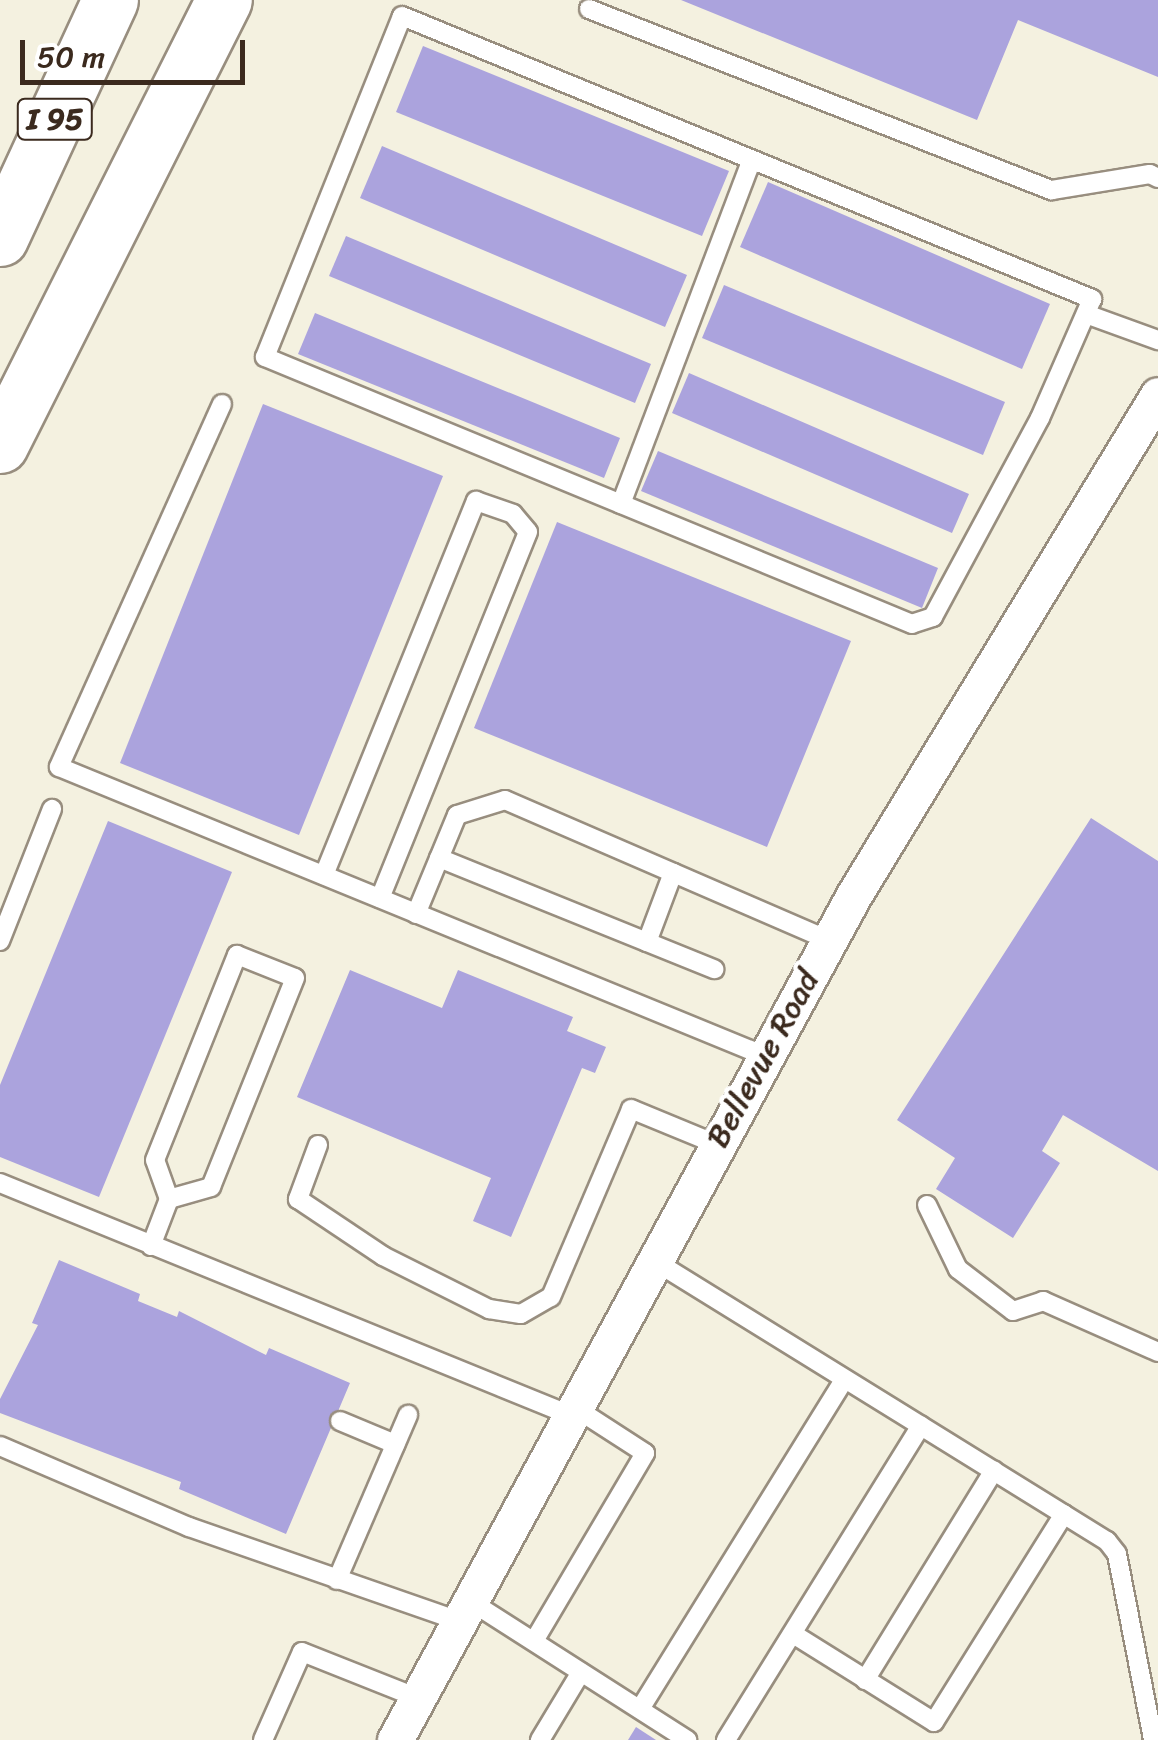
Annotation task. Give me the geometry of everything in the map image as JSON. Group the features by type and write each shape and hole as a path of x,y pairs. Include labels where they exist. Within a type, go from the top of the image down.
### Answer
{"highway":[{"name":"I 95","path":"0,238 110,0"},
{"path":"0,445 224,0"},
{"path":"88,264 255,0"}],"street":[{"name":"Bellevue Road","path":"396,1740 829,940 1158,395"}],"lane":[{"path":"589,9 1052,190 1150,174 1158,178"},
{"path":"402,16 752,160 1092,298 1040,418 934,617 912,624 264,357 402,16"},
{"path":"621,504 752,160"},
{"path":"1086,314 1158,340"},
{"path":"222,404 59,767 764,1056"},
{"path":"324,875 476,502 514,514 528,532 380,898"},
{"path":"416,914 456,815 505,800 829,940"},
{"path":"0,940 52,808"},
{"path":"439,858 714,969"},
{"path":"647,942 673,873"},
{"path":"151,1246 169,1199 155,1160 237,955 294,978 211,1186 169,1199"},
{"path":"318,1145 298,1199 383,1256 489,1309 521,1314 551,1297 632,1109 716,1144"},
{"path":"0,1183 572,1411 645,1453 534,1641"},
{"path":"926,1205 958,1269 1013,1310 1042,1301 1158,1352"},
{"path":"653,1260 1064,1514 1117,1554 1153,1740"},
{"path":"640,1709 845,1378"},
{"path":"337,1580 408,1414"},
{"path":"340,1422 394,1444"},
{"path":"726,1740 921,1425"},
{"path":"0,1446 189,1527 337,1580 465,1611 534,1641 687,1740"},
{"path":"865,1680 994,1470"},
{"path":"792,1634 934,1722 1064,1514"},
{"path":"263,1740 302,1652 418,1698"},
{"path":"540,1740 581,1672"}],"building":[{"path":"681,0 1158,0 1158,77 1018,20 977,120"},
{"path":"423,46 729,171 702,236 396,112"},
{"path":"382,146 687,275 665,327 360,198"},
{"path":"768,182 1050,304 1022,369 740,247"},
{"path":"346,236 651,364 635,403 329,276"},
{"path":"724,285 1005,402 983,455 702,338"},
{"path":"315,313 620,438 604,478 298,354"},
{"path":"689,373 969,494 952,533 672,413"},
{"path":"263,404 443,476 299,835 120,763"},
{"path":"658,451 938,568 922,608 641,491"},
{"path":"557,522 851,641 767,847 474,728"},
{"path":"1091,818 1158,861 1158,1171 1063,1115 1042,1151 1060,1163 1013,1238 936,1189 955,1158 897,1120"},
{"path":"108,821 232,872 99,1197 0,1157 0,1085"},
{"path":"350,970 442,1008 458,970 573,1017 567,1031 606,1047 595,1073 582,1068 511,1237 473,1221 491,1178 297,1097"},
{"path":"59,1260 140,1294 138,1301 177,1317 179,1311 266,1355 269,1348 350,1383 286,1534 179,1489 181,1482 0,1413 0,1399 38,1325 32,1323"},
{"path":"636,1727 656,1740 628,1740"}]}
